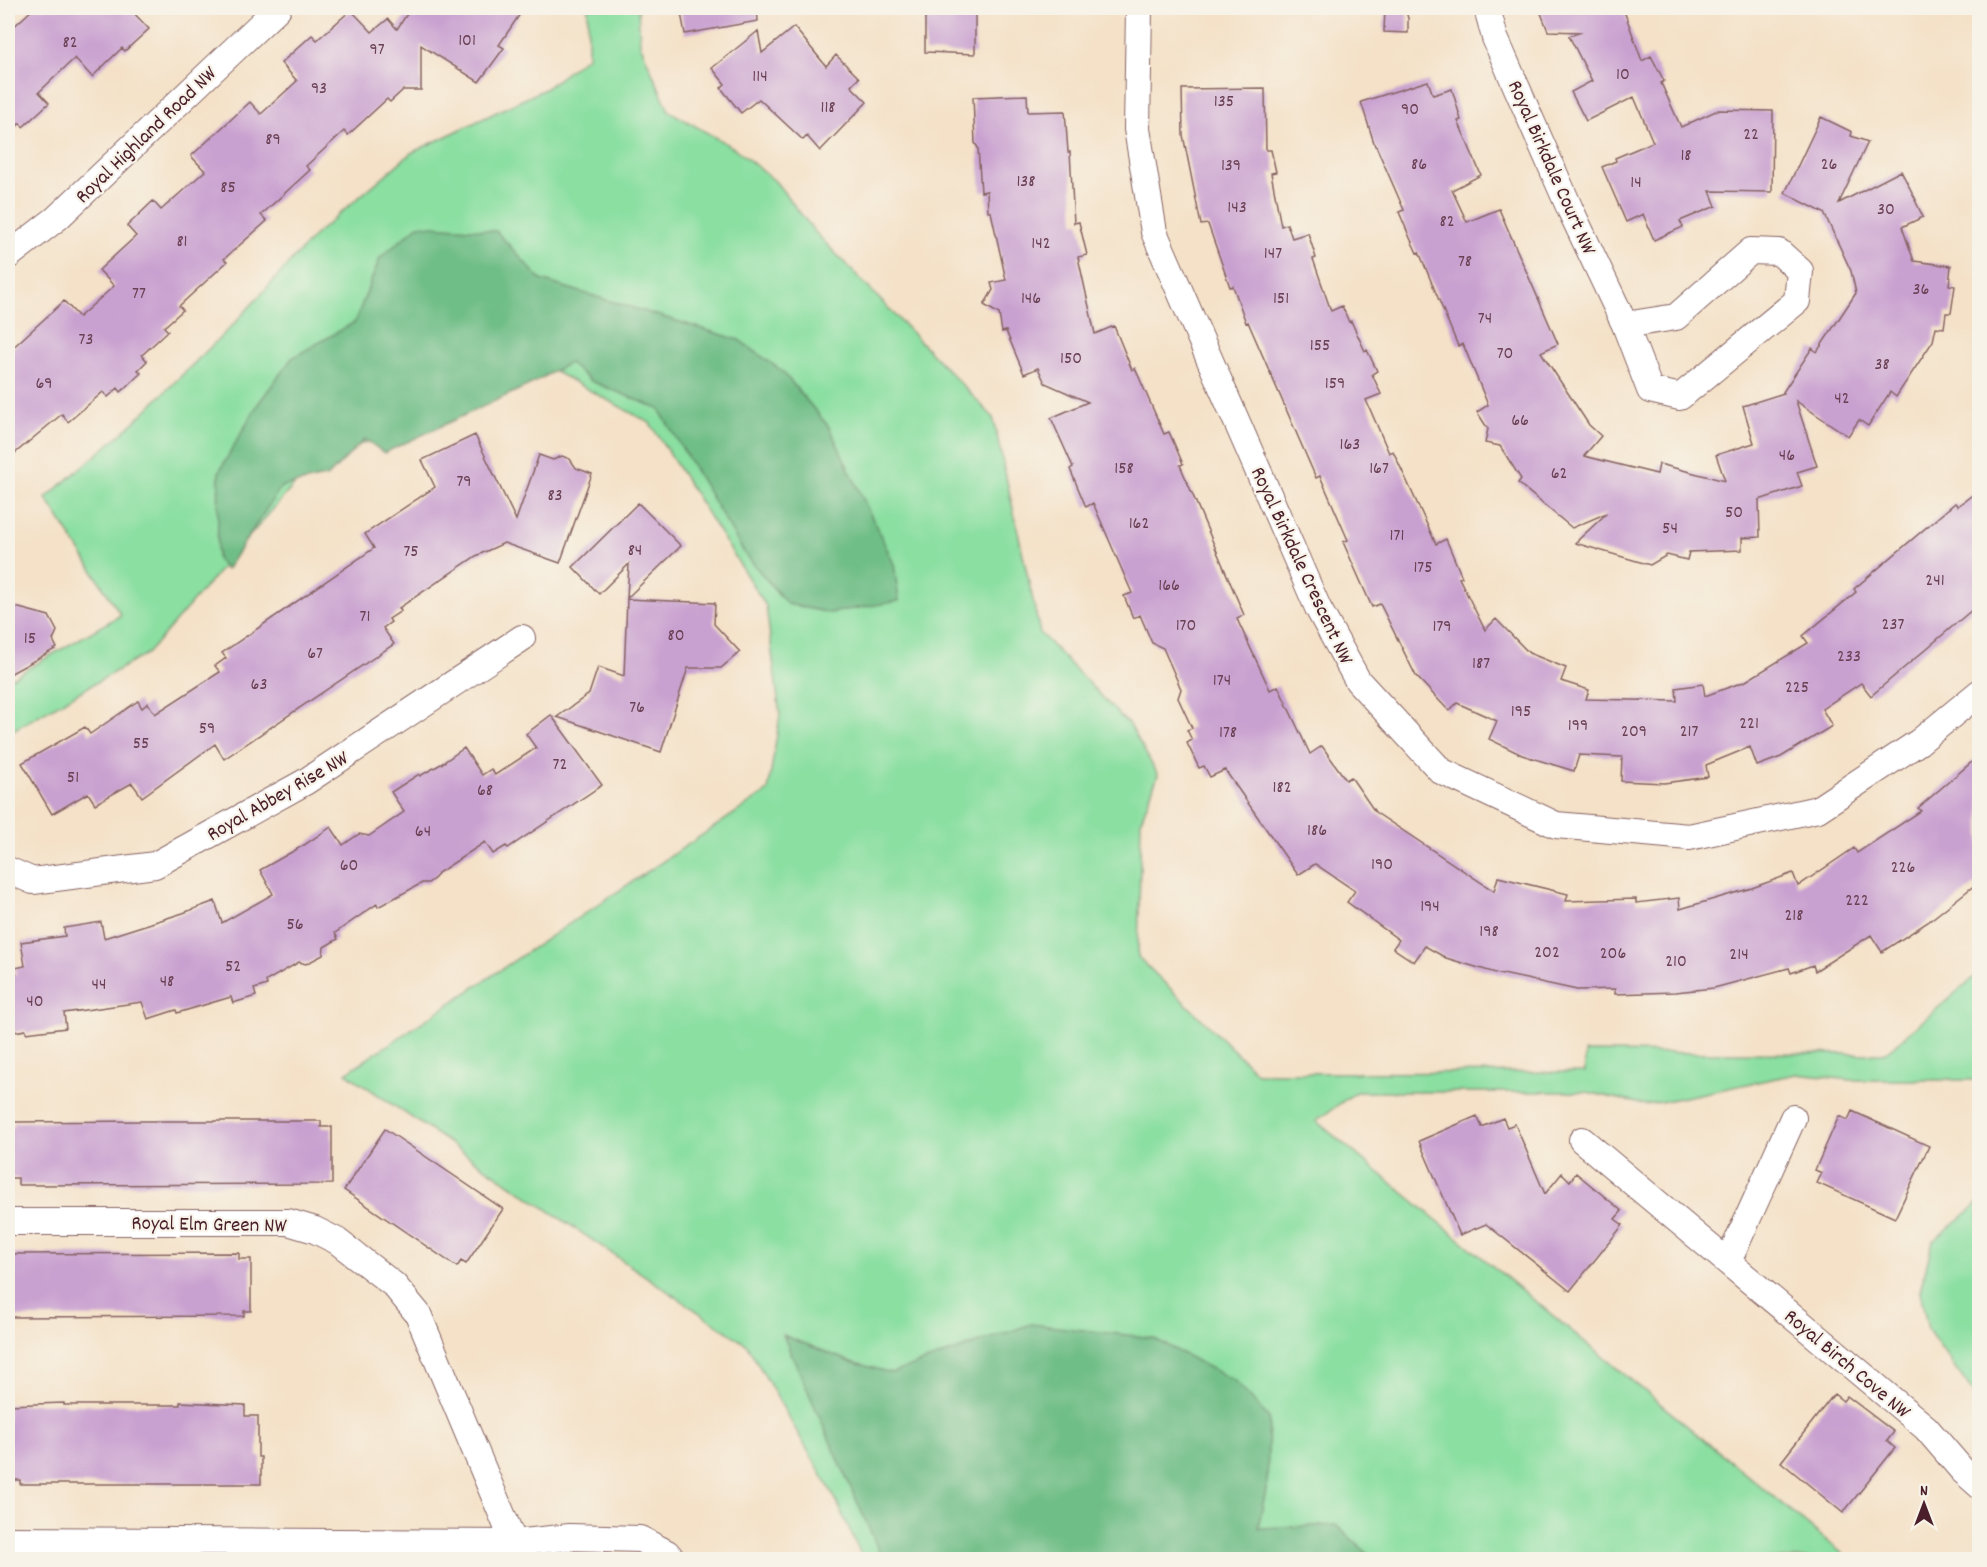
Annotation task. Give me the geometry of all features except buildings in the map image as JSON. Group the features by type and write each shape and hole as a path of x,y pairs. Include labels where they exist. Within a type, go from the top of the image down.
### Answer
{"street":[{"name":"Royal Highland Road NW","path":"8,256 57,218 278,8"},
{"name":"Royal Birkdale Crescent NW","path":"1139,8 1137,129 1154,232 1318,608 1358,681 1442,771 1556,825 1689,837 1818,809 1919,742 1980,692"},
{"name":"Royal Birkdale Court NW","path":"1487,8 1499,48 1570,209 1625,325 1650,390 1680,397 1797,301 1800,271 1779,252 1751,251 1676,317 1625,325"},
{"name":"Royal Abbey Rise NW","path":"8,870 33,880 155,864 305,782 522,638"},
{"path":"1728,1262 1793,1118"},
{"name":"Royal Birch Cove NW","path":"1582,1140 1926,1428 1971,1478"},
{"name":"Royal Elm Green NW","path":"8,1222 288,1222 315,1230 337,1241 394,1285 418,1314 514,1543"},
{"path":"8,1540 514,1543 570,1537 640,1539 668,1553 673,1560"}],"green space":[{"path":"588,8 638,8 640,44 669,111 734,148 775,181 815,232 993,417 1040,633 1131,727 1158,775 1141,820 1138,957 1257,1073 1585,1072 1585,1052 1884,1054 1979,973 1979,1080 1851,1080 1796,1074 1646,1105 1587,1092 1356,1092 1316,1121 1849,1559 863,1559 835,1498 747,1345 346,1073 768,791 780,715 766,606 650,423 554,371 314,462 148,653 8,733 8,680 121,615 46,498 129,427 233,325 316,234 411,153 545,89 588,56"},
{"path":"419,225 496,231 541,280 739,340 782,371 829,427 894,564 899,601 830,613 787,604 745,554 659,409 591,381 569,363 529,385 384,453 365,439 328,476 281,487 226,570 217,559 219,472 258,404 292,358 355,322 380,258"},
{"path":"1979,1203 1979,1401 1928,1330 1920,1291 1933,1241"},
{"path":"1031,1324 1153,1338 1235,1381 1269,1418 1267,1485 1258,1528 1336,1525 1374,1559 885,1559 879,1551 783,1335 851,1362 892,1373"}]}
